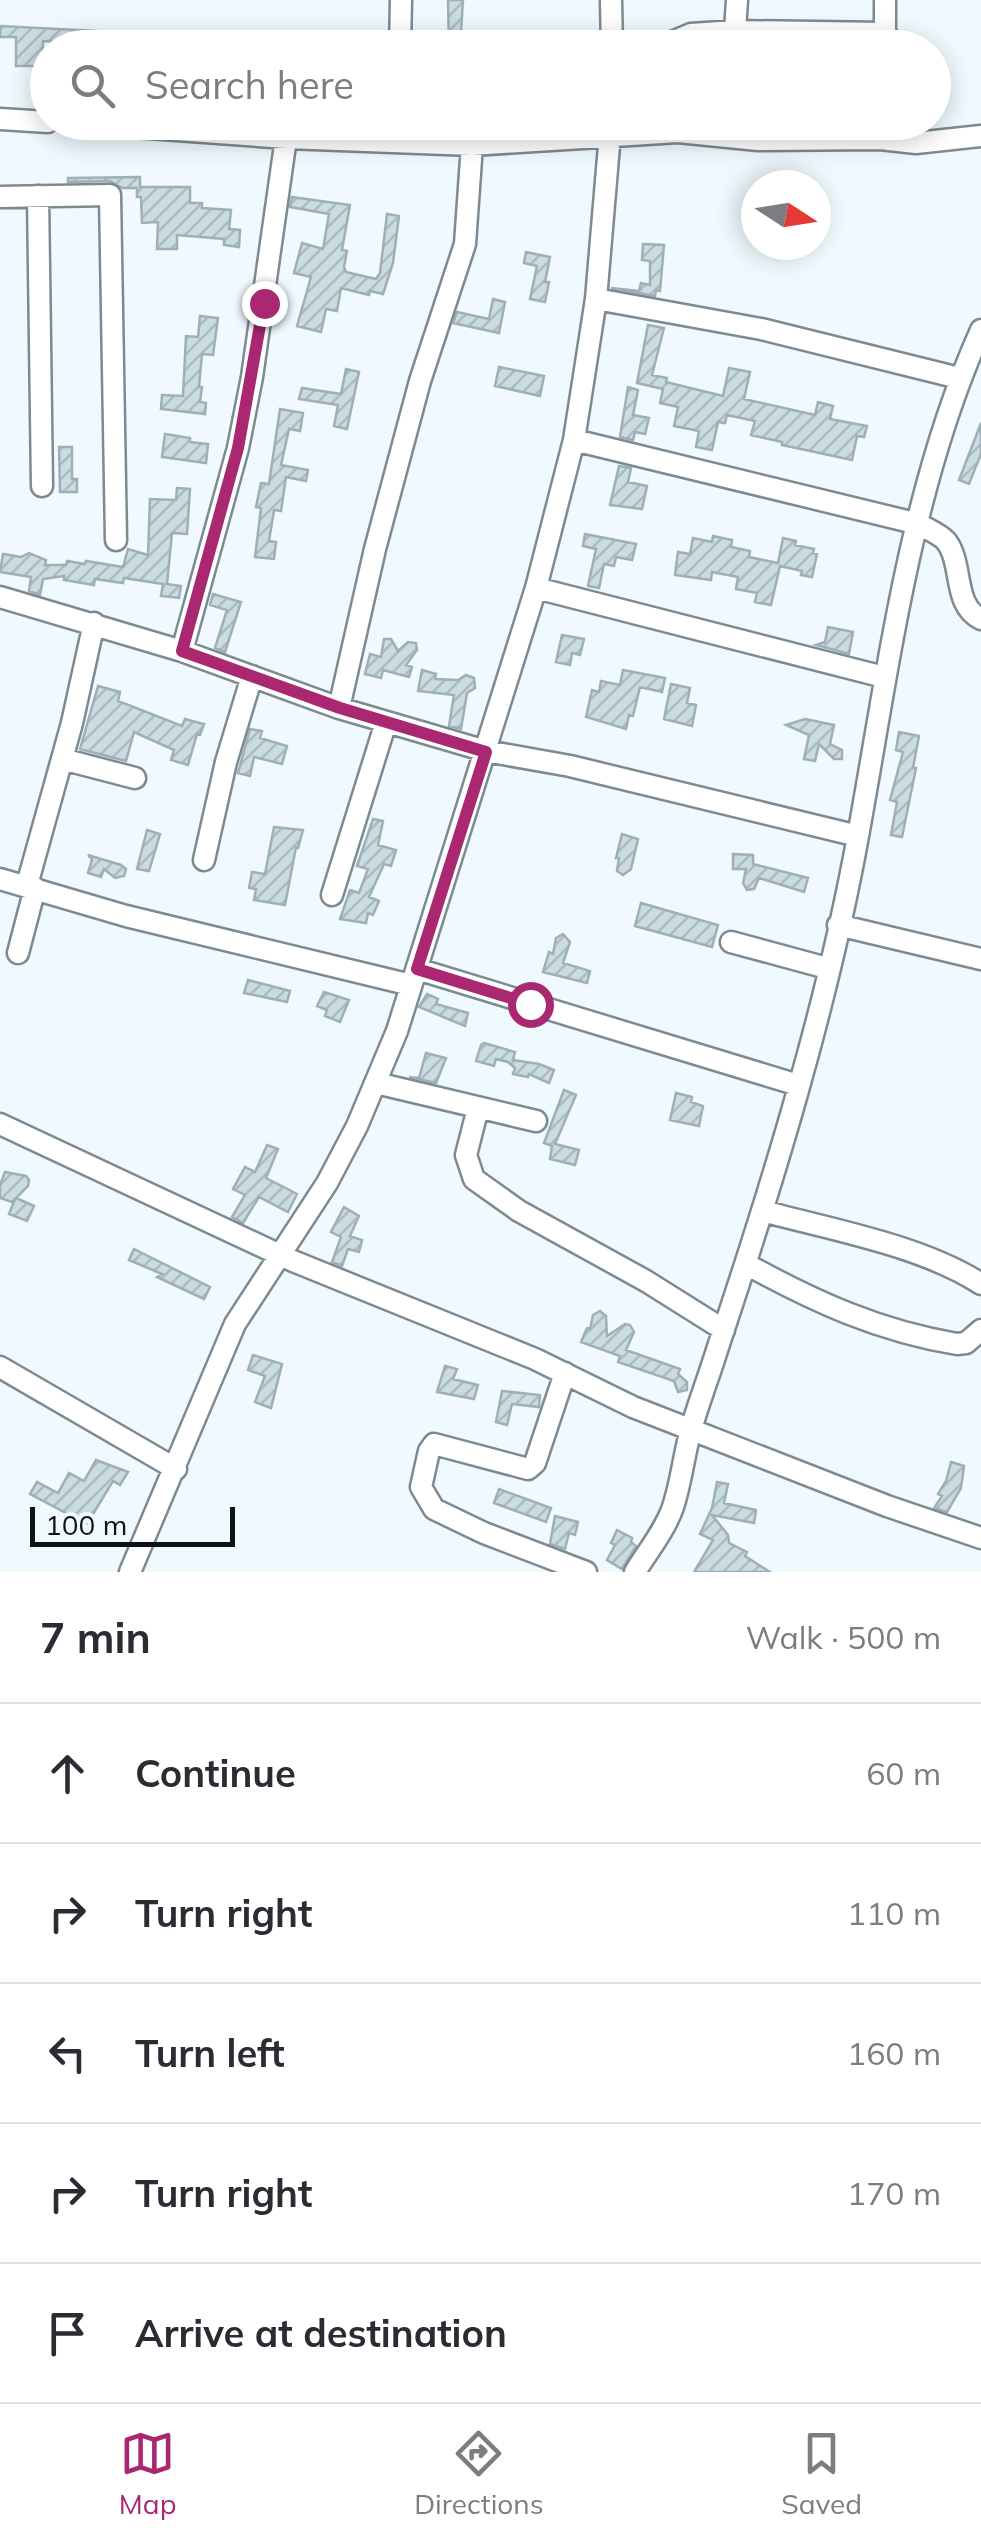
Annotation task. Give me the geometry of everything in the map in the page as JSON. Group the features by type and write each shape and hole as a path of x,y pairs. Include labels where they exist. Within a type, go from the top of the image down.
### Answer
{"street":[{"path":"400,30 401,0"},
{"path":"612,0 612,30"},
{"path":"734,30 737,0"},
{"path":"885,0 886,30"},
{"path":"0,119 30,121"},
{"path":"951,139 981,136"},
{"path":"182,651 238,448 286,140"},
{"path":"441,140 472,145 522,140"},
{"path":"130,1572 235,1324 327,1183 376,1083 414,977 536,588 574,440 596,299 610,140"},
{"path":"909,140 938,140"},
{"path":"340,708 374,550 420,380 465,244 472,145"},
{"path":"0,197 110,195 116,540"},
{"path":"38,196 42,486"},
{"path":"596,299 760,329 959,378"},
{"path":"635,1572 664,1528 673,1506 692,1427 746,1264 798,1086 858,836 884,677 937,448 959,378 981,330"},
{"path":"574,440 919,524 946,541 965,604 981,620"},
{"path":"536,588 884,677"},
{"path":"0,597 182,651 340,708 486,752 570,766 858,836"},
{"path":"18,954 94,623"},
{"path":"204,860 226,762 252,676"},
{"path":"332,895 386,722"},
{"path":"62,759 135,778"},
{"path":"0,879 112,912 414,977 798,1086"},
{"path":"838,925 981,960"},
{"path":"731,942 827,968"},
{"path":"376,1083 536,1121"},
{"path":"478,1108 466,1154 474,1179 519,1211 646,1281 699,1318 724,1330"},
{"path":"0,1124 281,1255 372,1290 633,1406 692,1427 736,1449 981,1538"},
{"path":"762,1211 863,1238 962,1272 981,1284"},
{"path":"746,1264 817,1302 859,1319 958,1344 966,1343 981,1330"},
{"path":"0,1368 176,1469"},
{"path":"565,1374 536,1463 528,1469 434,1444 429,1450 421,1487 434,1510 586,1572"}],"building":[{"path":"448,0 463,0 461,30 449,30"},
{"path":"0,26 77,30 30,30 30,66 16,66 16,37 0,37"},
{"path":"140,177 140,187 190,187 190,203 231,210 229,229 240,230 239,247 224,245 224,239 177,235 177,249 157,249 158,222 142,223 137,188 122,188 110,181 68,182 68,178"},
{"path":"292,197 350,205 342,250 347,251 344,267 346,272 376,279 387,214 399,216 393,263 383,294 341,288 337,311 326,309 321,332 297,326 311,277 294,273 302,243 323,249 329,214 290,207"},
{"path":"643,244 664,245 660,291 656,290 655,296 611,288 639,291 641,283 650,285 650,261 642,260"},
{"path":"526,252 550,257 545,302 530,299 537,266 524,263"},
{"path":"493,299 505,302 499,333 453,323 457,312 489,319"},
{"path":"200,316 218,318 213,355 202,354 199,387 200,402 206,403 205,414 161,409 162,395 183,396 186,336 198,337"},
{"path":"648,325 664,328 652,375 723,396 729,368 750,372 744,399 815,415 818,402 833,406 830,419 867,426 864,437 857,436 852,460 751,435 755,421 727,415 725,423 718,422 712,450 696,447 699,431 674,426 678,407 660,403 663,389 637,383"},
{"path":"499,367 544,376 540,396 495,386"},
{"path":"346,369 359,372 347,429 334,426 338,405 299,399 302,388 341,394"},
{"path":"628,387 638,390 633,415 649,418 645,434 635,432 633,440 620,437"},
{"path":"280,409 303,413 300,431 289,429 281,465 308,470 306,481 286,477 281,511 274,510 269,541 276,542 274,559 255,557 261,508 256,507 261,483 269,484"},
{"path":"981,423 981,454 969,484 959,480"},
{"path":"165,434 208,444 206,463 162,457"},
{"path":"59,447 72,447 72,479 77,479 77,492 60,492"},
{"path":"619,466 631,468 628,482 647,486 642,509 610,505"},
{"path":"177,488 190,489 187,534 172,533 167,584 181,586 179,598 161,596 163,584 124,578 123,583 95,579 94,585 64,580 64,576 43,579 40,595 29,591 31,577 0,572 3,554 21,557 29,553 46,560 45,565 86,561 123,567 128,549 148,555 150,499 176,500"},
{"path":"585,534 636,544 632,560 616,557 614,566 604,564 599,588 588,586 596,549 583,546"},
{"path":"713,536 732,540 731,547 750,551 749,557 778,563 783,538 796,541 795,545 814,549 817,554 812,577 780,566 771,605 755,602 757,593 736,589 738,577 712,572 711,580 675,575 678,552 690,554 693,538 712,542"},
{"path":"213,594 241,602 225,652 215,648 227,610 210,605"},
{"path":"828,627 853,632 849,654 816,645 825,642"},
{"path":"562,635 584,639 580,655 572,653 570,665 556,662"},
{"path":"384,639 391,639 398,651 408,642 416,643 417,650 406,665 412,667 409,677 383,670 381,678 365,674 370,654 381,657"},
{"path":"422,670 436,674 435,679 458,680 466,675 474,678 475,688 467,693 461,729 449,726 454,695 418,691"},
{"path":"623,670 665,678 662,692 640,687 626,729 586,717 592,690 599,692 601,681 620,685"},
{"path":"671,684 690,688 687,703 696,705 692,726 664,719"},
{"path":"98,686 120,692 118,701 182,726 185,719 204,724 188,765 171,760 174,750 134,732 126,761 80,749"},
{"path":"805,719 834,725 830,744 842,750 842,759 834,759 819,744 815,761 804,759 809,735 786,725"},
{"path":"250,729 262,731 260,738 287,746 282,764 254,757 250,776 238,773"},
{"path":"899,732 919,736 902,837 891,835 897,802 890,800 903,752 896,750"},
{"path":"373,819 383,821 378,845 396,850 391,866 384,864 369,897 379,901 373,915 368,913 366,923 340,919 350,890 359,893 368,869 357,866"},
{"path":"274,827 303,830 285,905 254,900 256,889 249,888 252,872 265,874"},
{"path":"147,830 160,834 149,871 137,869"},
{"path":"622,834 638,839 631,869 623,875 617,871 616,858"},
{"path":"733,854 753,855 753,864 808,878 804,892 759,878 754,889 747,890 743,883 746,869 733,869"},
{"path":"88,855 121,865 126,869 124,876 115,878 104,869 101,877 88,873 92,859"},
{"path":"641,903 718,925 712,947 635,926"},
{"path":"563,934 570,942 563,963 590,971 587,983 543,972 556,938"},
{"path":"248,980 290,991 287,1002 244,993"},
{"path":"324,992 349,1000 340,1022 325,1016 327,1010 317,1006"},
{"path":"427,994 438,999 436,1004 468,1013 465,1026 419,1007"},
{"path":"484,1043 515,1052 513,1060 554,1070 549,1083 529,1074 513,1074 515,1068 508,1062 496,1059 494,1066 476,1061"},
{"path":"426,1053 446,1058 436,1083 409,1077 419,1078"},
{"path":"564,1090 576,1095 555,1144 579,1150 575,1165 550,1159 552,1146 544,1143"},
{"path":"676,1093 692,1097 691,1102 703,1106 699,1126 670,1120"},
{"path":"267,1145 278,1149 266,1178 297,1194 288,1212 259,1197 243,1223 232,1217 245,1195 233,1189 245,1167 255,1172"},
{"path":"5,1172 29,1180 16,1198 34,1206 27,1221 9,1214 15,1199 12,1202 0,1198"},
{"path":"344,1207 359,1216 350,1236 362,1240 359,1252 348,1249 342,1266 332,1262 341,1237 331,1232"},
{"path":"134,1249 210,1287 204,1299 129,1260"},
{"path":"600,1311 606,1316 607,1336 625,1324 630,1325 634,1332 626,1350 680,1369 678,1374 687,1382 687,1390 678,1392 674,1381 618,1362 620,1356 581,1342 593,1315"},
{"path":"253,1355 282,1364 271,1408 255,1402 265,1376 248,1370"},
{"path":"445,1366 457,1369 453,1379 478,1385 474,1399 437,1392"},
{"path":"502,1391 540,1395 539,1407 512,1404 507,1425 496,1422"},
{"path":"96,1460 128,1472 120,1485 113,1481 87,1524 30,1494 37,1482 58,1493 69,1473 84,1481"},
{"path":"951,1462 964,1466 961,1488 947,1512 934,1508 942,1496 938,1494"},
{"path":"717,1482 728,1484 724,1503 756,1510 754,1523 712,1515 728,1535 729,1543 747,1552 745,1556 770,1572 694,1572 713,1540 700,1534 712,1508"},
{"path":"499,1489 551,1508 546,1522 494,1503"},
{"path":"555,1516 578,1522 575,1535 569,1533 565,1549 550,1544"},
{"path":"617,1530 632,1538 636,1546 622,1569 607,1560"}],"route":[{"path":"264,303 238,448 182,651 340,708 486,752 417,969 530,1004"}]}
